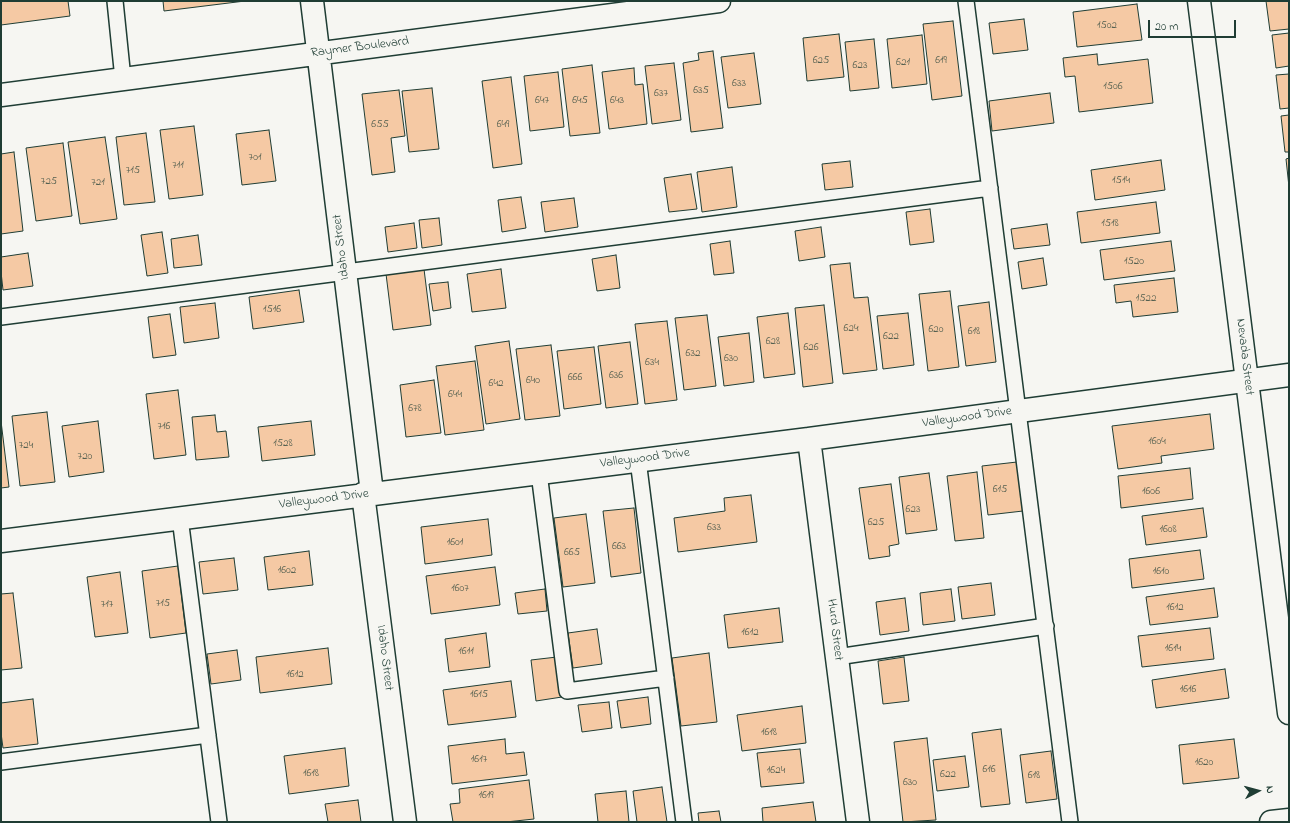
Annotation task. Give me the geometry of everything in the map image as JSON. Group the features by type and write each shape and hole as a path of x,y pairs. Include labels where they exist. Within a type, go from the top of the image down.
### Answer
{"street":[{"name":"Idaho Street","path":"312,1 345,272 368,494 405,822"},
{"name":"Raymer Boulevard","path":"1,95 719,1"},
{"name":"Nevada Street","path":"1199,1 1289,713"},
{"name":"Valleywood Drive","path":"1,540 809,439 1289,375"},
{"name":"Hurd Street","path":"809,439 858,822"},
{"path":"1271,822 1289,820"}],"lane":[{"path":"115,1 124,78"},
{"path":"966,1 1070,822"},
{"path":"1,317 990,188"},
{"path":"638,460 684,822"},
{"path":"539,473 566,691 666,678"},
{"path":"180,518 219,822"},
{"path":"837,657 1046,626"},
{"path":"1,762 208,735"}],"building":[{"path":"1,1 68,1 70,16 1,25"},
{"path":"163,1 245,1 164,11"},
{"path":"1266,1 1289,1 1289,29 1270,31"},
{"path":"1137,4 1142,40 1077,47 1073,12"},
{"path":"1024,19 1028,50 993,54 989,23"},
{"path":"953,21 962,96 932,100 923,24"},
{"path":"1289,33 1289,66 1276,68 1272,35"},
{"path":"839,34 844,77 807,81 803,38"},
{"path":"922,35 927,84 892,88 887,39"},
{"path":"874,39 879,88 850,91 845,42"},
{"path":"713,51 723,128 691,132 683,63 699,60 698,53"},
{"path":"754,53 761,104 728,108 721,57"},
{"path":"1097,54 1098,65 1148,59 1153,103 1079,112 1075,76 1065,77 1063,58"},
{"path":"674,63 681,120 652,124 645,66"},
{"path":"592,65 600,133 570,136 562,69"},
{"path":"634,68 635,85 643,84 647,124 609,129 602,72"},
{"path":"558,72 564,127 530,131 524,76"},
{"path":"1289,74 1289,108 1280,109 1276,75"},
{"path":"511,77 522,164 493,168 482,81"},
{"path":"432,88 439,149 409,152 402,91"},
{"path":"399,90 405,136 391,138 395,172 372,175 362,94"},
{"path":"1050,93 1054,123 992,131 989,101"},
{"path":"1289,115 1289,152 1285,152 1281,116"},
{"path":"194,126 203,195 169,199 160,130"},
{"path":"269,130 276,181 242,185 236,134"},
{"path":"146,133 155,202 124,205 116,137"},
{"path":"105,137 117,219 80,224 68,142"},
{"path":"63,143 72,216 36,221 26,148"},
{"path":"14,152 23,231 1,234 1,154"},
{"path":"1289,158 1289,187 1286,159"},
{"path":"1161,160 1165,190 1095,200 1091,170"},
{"path":"850,161 853,187 825,190 822,164"},
{"path":"732,167 737,207 702,212 697,172"},
{"path":"691,174 697,209 669,212 664,178"},
{"path":"521,197 526,228 502,232 498,200"},
{"path":"574,198 578,227 545,232 541,202"},
{"path":"1156,202 1160,233 1081,243 1077,212"},
{"path":"930,209 934,242 910,245 906,212"},
{"path":"439,218 442,245 422,248 419,220"},
{"path":"414,223 417,248 388,252 385,227"},
{"path":"1047,224 1050,245 1014,249 1011,229"},
{"path":"821,227 825,257 799,261 795,231"},
{"path":"162,232 168,273 147,276 141,235"},
{"path":"198,235 202,265 174,268 171,239"},
{"path":"730,241 734,273 714,275 710,244"},
{"path":"1171,241 1175,271 1104,280 1100,250"},
{"path":"28,253 33,286 3,290 1,257"},
{"path":"616,255 620,288 597,291 592,259"},
{"path":"1043,258 1047,285 1022,289 1018,262"},
{"path":"850,263 854,298 868,297 877,370 843,374 830,265"},
{"path":"424,269 431,325 393,330 386,274"},
{"path":"501,269 506,308 472,312 467,274"},
{"path":"1174,278 1178,312 1133,317 1131,301 1116,303 1114,285"},
{"path":"448,282 451,308 433,311 429,284"},
{"path":"299,290 304,322 253,329 249,297"},
{"path":"950,291 959,367 928,371 919,294"},
{"path":"989,302 996,362 966,366 958,306"},
{"path":"215,303 219,338 184,343 180,307"},
{"path":"824,305 833,383 803,387 795,308"},
{"path":"788,313 795,374 764,378 757,317"},
{"path":"908,313 914,365 883,369 877,316"},
{"path":"170,314 176,355 153,358 148,317"},
{"path":"707,315 716,386 684,390 675,318"},
{"path":"667,321 677,400 645,404 635,324"},
{"path":"749,333 754,382 724,386 718,337"},
{"path":"509,341 520,419 486,424 475,346"},
{"path":"630,342 638,404 606,408 598,346"},
{"path":"551,345 560,416 525,420 516,349"},
{"path":"594,347 601,404 564,409 557,351"},
{"path":"475,361 484,430 445,435 436,366"},
{"path":"434,380 441,433 406,437 400,385"},
{"path":"178,390 186,455 154,459 146,394"},
{"path":"47,412 55,482 20,486 12,416"},
{"path":"1210,414 1214,449 1161,456 1162,463 1118,469 1112,426"},
{"path":"215,415 217,432 226,431 229,457 196,460 192,417"},
{"path":"1,421 9,487 1,488"},
{"path":"98,421 104,472 69,477 62,426"},
{"path":"311,421 315,455 262,461 258,427"},
{"path":"1017,462 1023,511 988,515 982,466"},
{"path":"1190,468 1193,499 1121,508 1118,476"},
{"path":"977,472 984,538 955,541 947,476"},
{"path":"929,473 937,530 906,534 899,477"},
{"path":"891,484 899,544 889,546 890,556 869,559 859,488"},
{"path":"751,495 757,542 678,552 674,518 725,511 724,498"},
{"path":"634,508 641,573 611,577 603,511"},
{"path":"1203,508 1207,537 1146,545 1142,516"},
{"path":"586,514 595,583 563,587 554,518"},
{"path":"488,519 492,555 425,564 421,527"},
{"path":"1200,550 1204,579 1132,588 1129,559"},
{"path":"309,551 313,585 268,590 264,557"},
{"path":"234,558 238,590 203,594 199,562"},
{"path":"178,566 186,633 150,638 142,571"},
{"path":"495,567 500,605 431,614 426,576"},
{"path":"120,572 128,633 95,637 87,577"},
{"path":"991,583 995,615 962,619 958,587"},
{"path":"1214,588 1218,617 1150,625 1146,597"},
{"path":"545,589 547,611 518,614 515,593"},
{"path":"951,589 955,621 923,625 920,593"},
{"path":"13,593 22,668 1,670 1,594"},
{"path":"905,598 909,631 880,635 876,602"},
{"path":"779,608 783,642 728,648 724,615"},
{"path":"1210,628 1214,659 1142,667 1138,636"},
{"path":"597,629 602,664 573,668 568,633"},
{"path":"486,633 490,667 449,672 445,639"},
{"path":"328,648 332,684 260,693 256,657"},
{"path":"237,650 241,680 211,684 207,654"},
{"path":"709,653 717,722 681,726 672,658"},
{"path":"557,657 562,697 536,701 531,660"},
{"path":"904,657 909,701 883,704 878,661"},
{"path":"1225,669 1229,698 1156,708 1152,680"},
{"path":"511,681 516,717 448,725 443,690"},
{"path":"648,697 651,724 621,728 617,701"},
{"path":"33,699 38,744 3,748 1,733 1,703"},
{"path":"609,702 612,728 582,732 578,705"},
{"path":"802,706 806,743 742,751 737,715"},
{"path":"1001,729 1010,804 981,807 972,733"},
{"path":"927,738 936,820 903,822 894,742"},
{"path":"505,739 506,754 524,752 527,775 452,784 448,746"},
{"path":"1234,739 1239,778 1183,784 1179,745"},
{"path":"345,748 349,786 289,794 284,756"},
{"path":"800,749 804,783 761,787 757,753"},
{"path":"1051,751 1057,799 1026,803 1020,755"},
{"path":"965,756 969,787 937,791 933,760"},
{"path":"529,780 534,819 506,822 453,822 450,804 460,803 459,789"},
{"path":"662,787 667,822 637,822 633,791"},
{"path":"626,791 629,822 598,822 595,794"},
{"path":"358,800 361,822 328,822 325,804"},
{"path":"813,802 816,822 763,822 762,808"},
{"path":"719,811 721,822 699,822 698,813"}]}
